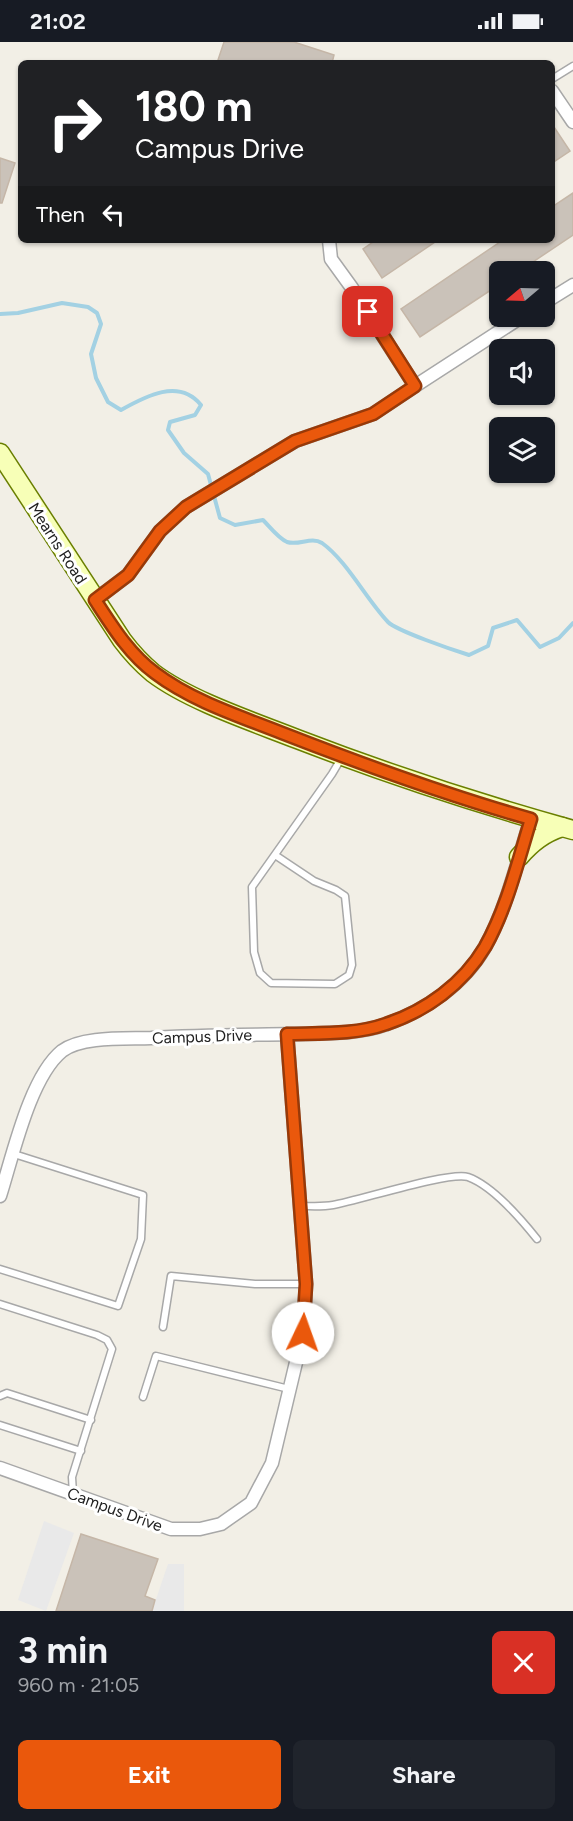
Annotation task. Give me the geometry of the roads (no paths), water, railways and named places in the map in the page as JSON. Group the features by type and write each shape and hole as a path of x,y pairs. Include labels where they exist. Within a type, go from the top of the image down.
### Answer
{"street":[{"path":"555,95 573,122"},
{"path":"329,243 331,259 415,386"},
{"path":"555,296 573,285"},
{"path":"95,600 128,575 160,531 186,507 295,441 373,414 507,327"},
{"name":"Mearns Road","path":"0,453 122,640 137,658 170,684 257,723 410,781 568,829"},
{"name":"Campus Drive","path":"0,1196 35,1087 46,1069 63,1050 86,1041 344,1032 386,1025 425,1007 457,983 484,948 502,909 531,819"},
{"path":"519,857 536,840 568,829"},
{"name":"Campus Drive","path":"0,1468 171,1529 200,1528 221,1524 251,1503 272,1463 303,1333 306,1284 287,1034"}],"lane":[{"path":"555,77 573,66"},
{"path":"275,855 314,881 345,896 352,965 349,975 341,982 335,984 271,983 260,973 254,952 252,887 332,774 342,756"},
{"path":"0,1269 118,1305 141,1239 143,1195 14,1154"},
{"path":"300,1206 330,1206 444,1179 466,1176 484,1186 522,1221 537,1239"},
{"path":"163,1328 171,1276 255,1284 306,1284"},
{"path":"0,1304 107,1340 112,1349 72,1477 74,1494"},
{"path":"143,1397 156,1356 290,1390"},
{"path":"0,1396 7,1393 91,1420"},
{"path":"0,1425 81,1451"}],"waterway":[{"path":"0,314 18,313 62,303 88,307 97,313 101,324 91,354 96,378 108,402 121,410 162,392 183,392 192,397 201,405 195,415 170,422 168,430 184,453 208,474 220,518 235,525 263,520 287,542 314,540 322,543 340,560 380,613 393,626 469,655 488,646 493,628 517,620 540,647 559,638 573,623"}]}
